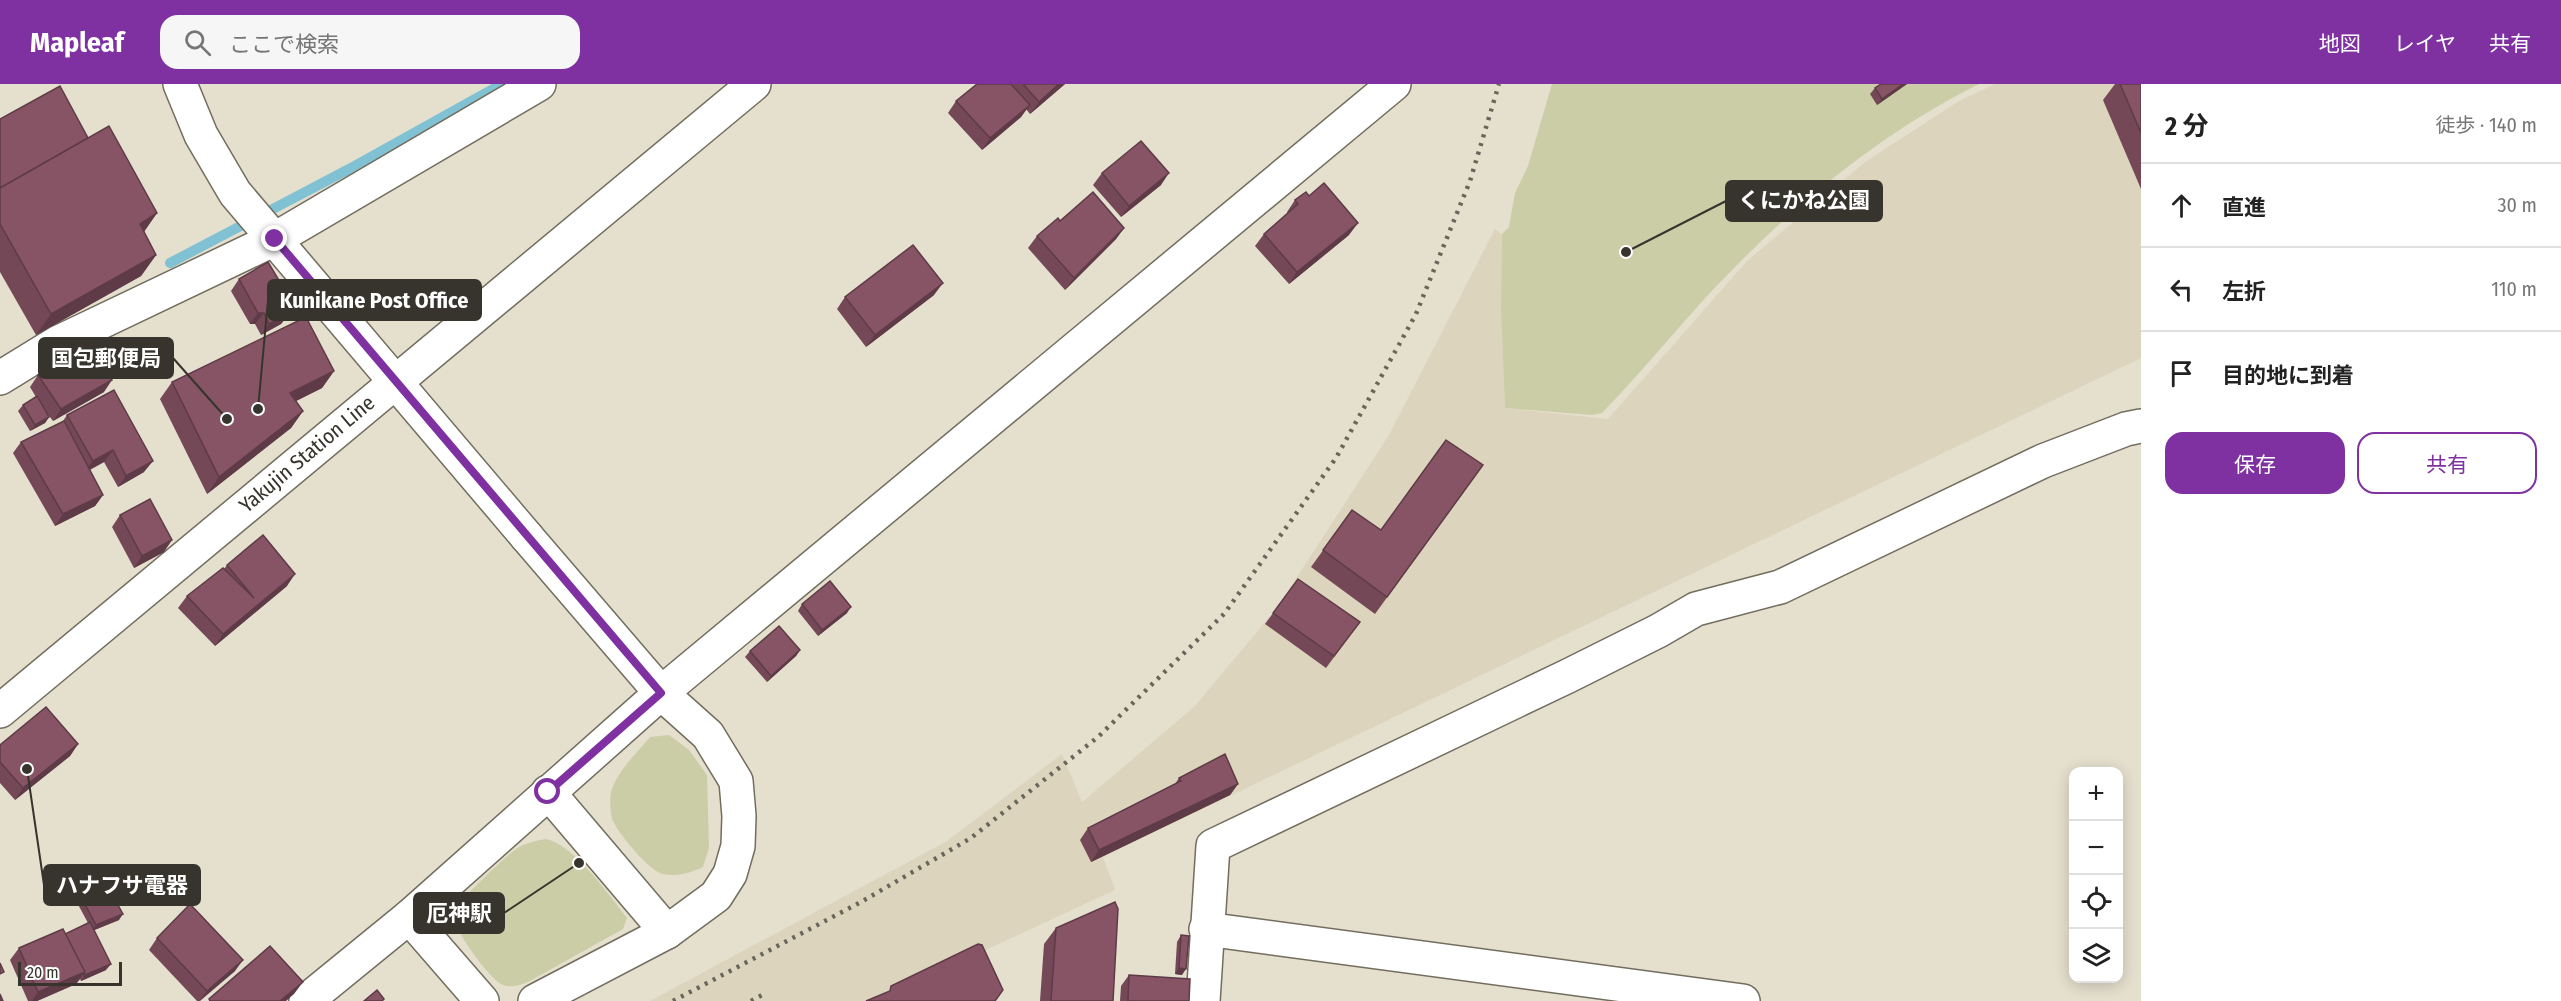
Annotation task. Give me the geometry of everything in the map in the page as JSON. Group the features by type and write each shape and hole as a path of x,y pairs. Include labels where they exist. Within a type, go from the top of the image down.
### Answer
{"street":[{"path":"180,84 201,135 236,193 661,693 708,735 736,781 739,816 738,846 730,874 716,896 667,932 535,1001"},
{"path":"0,378 57,344 275,239 539,84"},
{"name":"Yakujin Station Line","path":"0,711 394,381 754,84"},
{"path":"306,1001 409,917 661,693 1394,84"},
{"path":"1203,1001 1213,846 1598,661 1696,609 1780,587 2043,462 2126,429 2141,426"},
{"path":"548,792 667,932"},
{"path":"409,917 482,1001"},
{"path":"1206,929 1673,996 1743,1001"}],"shaded area":[{"path":"1995,84 2141,84 2141,358 1103,857 1115,890 876,1001 650,1001 947,841 1062,754 1082,802 1194,707 1277,608 1389,435 1495,229 1502,234 1501,309 1505,408 1608,419 1747,261 1865,162 1959,101"}],"green space":[{"path":"1552,84 1979,84 1913,121 1821,188 1720,282 1602,413 1592,415 1505,408 1501,309 1502,234 1509,227 1515,193 1528,166"},
{"path":"669,735 689,750 707,775 709,848 703,867 678,875 663,874 657,871 635,851 613,821 610,805 615,782 629,761 650,737"},
{"path":"546,839 568,850 579,860 627,918 623,929 528,982 508,986 496,980 472,951 458,928 454,912 472,890 516,849"}],"building":[{"path":"977,84 1011,84 1030,105 990,138 956,101"},
{"path":"1023,84 1059,84 1039,102"},
{"path":"1881,84 1903,84 1882,99 1875,88"},
{"path":"2120,84 2141,84 2141,133"},
{"path":"60,86 88,138 0,188 0,119"},
{"path":"109,126 157,213 140,224 156,255 51,314 0,224 0,188"},
{"path":"1141,141 1169,173 1129,206 1102,173"},
{"path":"1324,183 1358,223 1297,272 1264,234 1298,204 1295,200 1306,192 1309,196"},
{"path":"1093,192 1124,228 1074,278 1037,236 1058,218 1060,221"},
{"path":"913,245 943,283 875,335 845,297"},
{"path":"268,262 293,304 290,313 269,324 264,313 258,313 239,279"},
{"path":"306,317 334,371 290,393 303,411 219,477 172,382"},
{"path":"91,343 112,380 61,409 38,375"},
{"path":"114,390 153,461 126,476 113,450 93,461 67,415"},
{"path":"37,396 49,417 35,425 23,405"},
{"path":"64,421 103,495 63,514 21,442"},
{"path":"1446,440 1483,465 1387,597 1323,550 1352,510 1381,530"},
{"path":"150,499 172,540 142,556 120,515"},
{"path":"263,535 295,574 223,634 187,596 223,568 254,598 227,565"},
{"path":"1298,579 1360,622 1334,656 1273,613"},
{"path":"830,581 851,607 822,630 802,604"},
{"path":"779,626 800,650 771,676 750,651"},
{"path":"46,707 78,744 23,788 0,762 0,745"},
{"path":"1225,754 1238,784 1099,850 1088,828 1181,781 1179,778"},
{"path":"103,878 123,914 96,925 78,891"},
{"path":"1115,902 1118,909 1113,1001 1051,1001 1056,928"},
{"path":"190,904 243,960 207,991 157,938"},
{"path":"90,922 111,964 85,975 65,934"},
{"path":"63,929 85,972 38,992 19,948"},
{"path":"1181,935 1189,936 1186,969 1179,968"},
{"path":"978,944 982,945 1003,990 995,1001 866,1001 890,991 891,986"},
{"path":"270,946 303,982 280,1001 210,1001 209,999"},
{"path":"1129,975 1190,979 1189,1001 1128,1001"},
{"path":"377,990 384,999 382,1001 364,1001"}],"waterway":[{"path":"170,263 349,169 502,84"}],"railway":[{"path":"673,1001 861,902 971,838 1098,737 1224,614 1336,458 1416,314 1470,181 1499,84"},
{"path":"751,1001 762,995"}],"place":[{"name":"くにかね公園","path":"1626,252"},
{"name":"Kunikane Post Office","path":"258,409"},
{"name":"国包郵便局","path":"227,419"},
{"name":"ハナフサ電器","path":"27,769"},
{"name":"厄神駅","path":"579,863"}],"route":[{"path":"275,239 661,693 548,792"}]}
